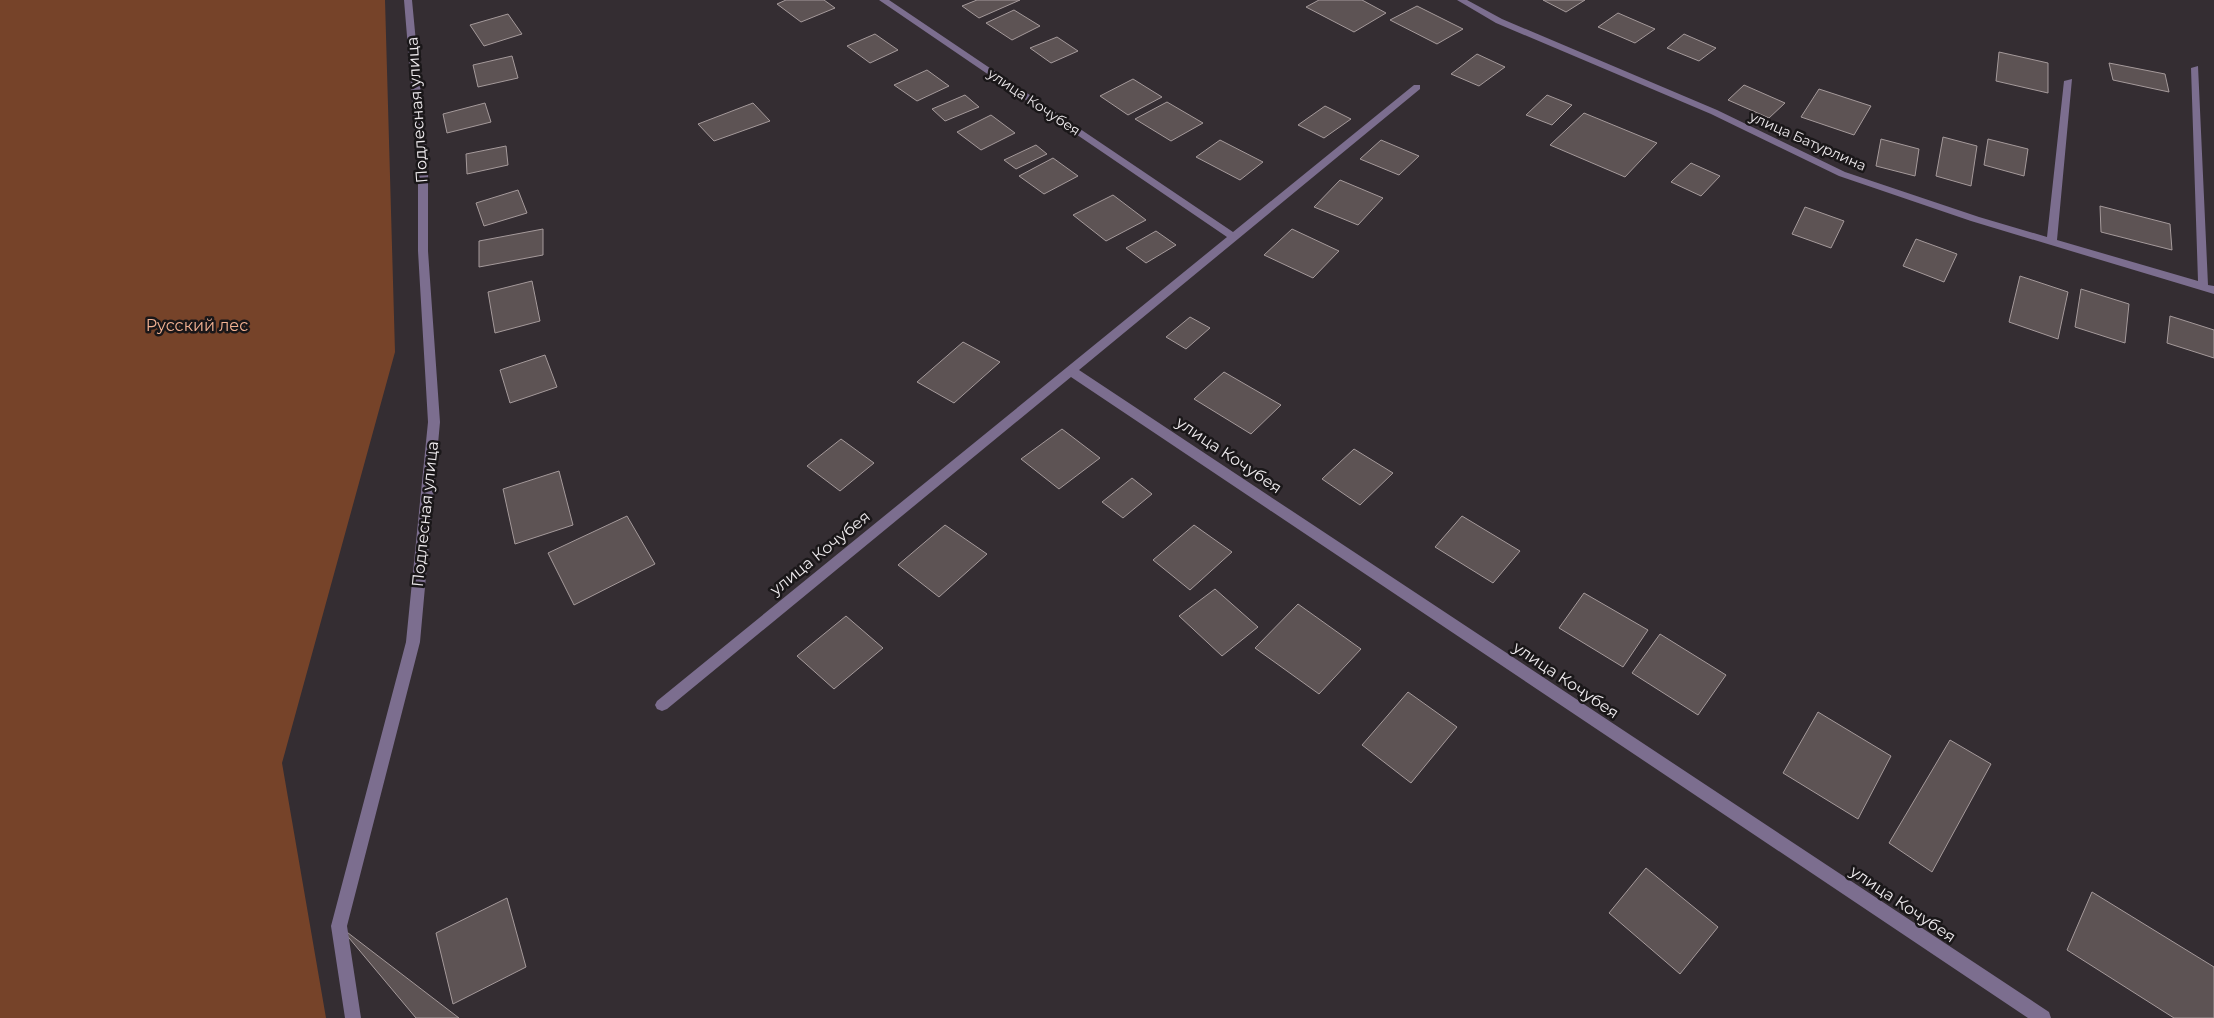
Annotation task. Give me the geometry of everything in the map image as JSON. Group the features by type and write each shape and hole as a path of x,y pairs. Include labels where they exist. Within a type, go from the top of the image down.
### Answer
{"street":[{"name":"Подлесная улица","path":"352,1018 339,926 412,642 434,422 423,251 423,169 408,0"},
{"name":"улица Кочубея","path":"883,0 1234,237"},
{"name":"улица Батурлина","path":"1461,0 1499,21 1714,112 1842,174 1975,219 2214,290"},
{"path":"2195,68 2202,286"},
{"path":"2052,242 2069,81"},
{"name":"улица Кочубея","path":"662,706 1417,87"},
{"name":"улица Кочубея","path":"1071,371 2043,1018"}],"green space":[{"name":"Русский лес","path":"0,0 385,0 395,352 282,763 326,1018 0,1018"}],"building":[{"path":"786,0 824,0 835,8 801,22 777,4"},
{"path":"977,0 1020,0 979,18 962,6"},
{"path":"1319,0 1362,0 1386,13 1354,32 1306,7"},
{"path":"1543,0 1585,0 1566,12"},
{"path":"1417,6 1463,29 1437,44 1390,20"},
{"path":"1014,10 1040,26 1012,40 986,23"},
{"path":"1618,13 1655,29 1635,43 1598,27"},
{"path":"508,14 522,34 484,46 470,25"},
{"path":"875,34 898,50 870,63 847,46"},
{"path":"1684,34 1716,48 1699,61 1667,48"},
{"path":"1057,37 1078,51 1051,63 1030,48"},
{"path":"1999,52 2048,63 2048,93 1996,81"},
{"path":"1477,54 1505,67 1479,86 1451,74"},
{"path":"512,56 518,78 478,87 473,65"},
{"path":"2109,63 2165,74 2169,92 2113,80"},
{"path":"927,70 949,86 917,101 894,85"},
{"path":"1133,79 1162,97 1128,115 1100,96"},
{"path":"1744,85 1785,103 1769,118 1728,100"},
{"path":"1819,89 1871,106 1854,135 1801,117"},
{"path":"965,95 979,107 945,121 932,109"},
{"path":"1547,95 1572,105 1552,125 1526,115"},
{"path":"1167,102 1203,123 1171,141 1135,119"},
{"path":"485,103 491,122 447,133 443,114"},
{"path":"753,103 770,121 714,141 698,124"},
{"path":"1325,106 1351,119 1324,138 1298,125"},
{"path":"1584,113 1657,143 1625,177 1550,145"},
{"path":"991,115 1015,133 981,150 957,132"},
{"path":"1943,137 1977,146 1971,186 1936,176"},
{"path":"1881,139 1919,149 1915,176 1876,166"},
{"path":"1988,139 2028,149 2024,176 1984,165"},
{"path":"1220,140 1263,162 1240,180 1196,157"},
{"path":"1381,140 1419,156 1399,175 1360,159"},
{"path":"1036,145 1047,154 1016,169 1004,160"},
{"path":"506,146 508,165 467,174 466,154"},
{"path":"1053,158 1078,176 1044,194 1019,176"},
{"path":"1691,163 1720,176 1701,196 1671,182"},
{"path":"1340,180 1383,198 1358,225 1314,207"},
{"path":"518,190 527,213 484,226 476,203"},
{"path":"1113,195 1146,220 1106,241 1073,215"},
{"path":"2100,206 2170,224 2172,250 2101,232"},
{"path":"1805,207 1844,221 1831,248 1792,234"},
{"path":"543,229 543,255 479,267 479,241"},
{"path":"1292,229 1339,251 1313,278 1264,255"},
{"path":"1156,231 1176,245 1146,263 1126,248"},
{"path":"1916,239 1957,254 1944,282 1903,266"},
{"path":"2020,276 2068,292 2058,339 2009,322"},
{"path":"532,281 540,321 495,333 488,292"},
{"path":"2081,289 2129,304 2125,343 2075,327"},
{"path":"2170,316 2214,330 2214,358 2167,343"},
{"path":"1190,317 1210,328 1186,349 1166,337"},
{"path":"963,342 1000,362 954,403 917,382"},
{"path":"545,355 557,387 510,403 500,370"},
{"path":"1224,372 1281,405 1251,434 1194,399"},
{"path":"1062,429 1100,458 1059,489 1021,459"},
{"path":"841,439 874,463 840,491 807,466"},
{"path":"1354,449 1393,473 1360,505 1322,479"},
{"path":"559,471 573,525 515,544 503,489"},
{"path":"1132,478 1152,494 1123,518 1102,502"},
{"path":"627,516 655,564 574,605 548,553"},
{"path":"1462,516 1520,551 1493,583 1435,547"},
{"path":"945,525 987,554 939,597 898,565"},
{"path":"1194,525 1232,552 1190,590 1153,560"},
{"path":"1215,589 1258,627 1222,656 1179,616"},
{"path":"1584,593 1648,630 1623,667 1559,628"},
{"path":"1298,604 1361,649 1319,694 1255,648"},
{"path":"846,616 883,648 834,689 797,656"},
{"path":"1660,634 1726,675 1698,715 1632,673"},
{"path":"1408,692 1457,727 1411,783 1362,745"},
{"path":"1818,712 1891,756 1858,819 1783,773"},
{"path":"1950,740 1991,764 1932,872 1889,843"},
{"path":"1646,868 1718,927 1680,974 1609,913"},
{"path":"2092,892 2214,967 2214,1018 2174,1018 2067,950"},
{"path":"507,898 526,967 453,1004 436,933"},
{"path":"339,926 459,1018 416,1018"}]}
